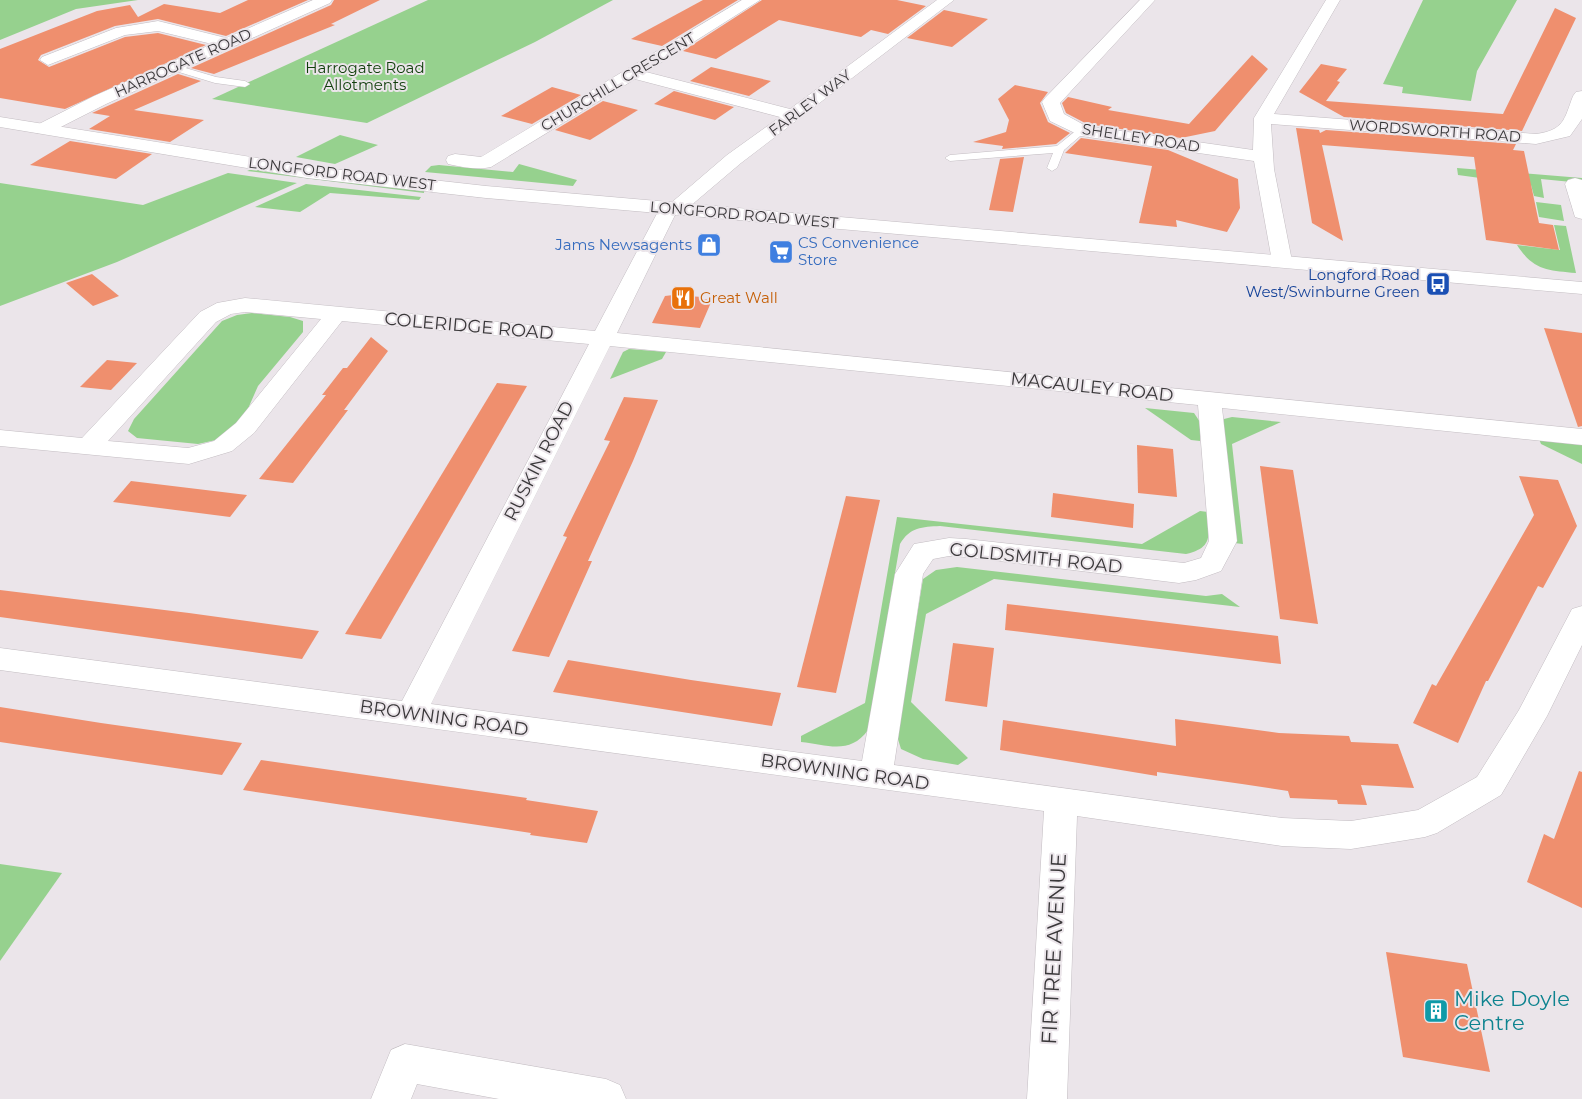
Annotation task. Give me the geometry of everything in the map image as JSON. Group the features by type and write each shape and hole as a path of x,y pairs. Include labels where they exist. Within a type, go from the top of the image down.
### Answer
{"street":[{"name":"HARROGATE ROAD","path":"43,129 172,67 325,0"},
{"name":"CHURCHILL CRESCENT","path":"484,163 753,0"},
{"name":"FARLEY WAY","path":"672,208 734,159 947,0"},
{"name":"SHELLEY ROAD","path":"1148,0 1052,102 1056,118 1081,131 1264,157"},
{"path":"1282,261 1264,157 1261,129 1263,118 1333,0"},
{"path":"48,60 122,31 158,26 227,43"},
{"path":"632,74 794,115"},
{"name":"WORDSWORTH ROAD","path":"1263,118 1536,139 1557,137 1568,131 1582,96"},
{"name":"LONGFORD ROAD WEST","path":"0,122 308,172 672,208 1582,288"},
{"path":"455,160 508,165"},
{"path":"1575,184 1582,214"},
{"name":"RUSKIN ROAD","path":"411,714 602,338 672,208"},
{"name":"COLERIDGE ROAD","path":"89,446 208,317 225,308 245,305 602,338"},
{"path":"0,438 189,456 223,446 245,428 336,314"},
{"name":"MACAULEY ROAD","path":"602,338 1582,437"},
{"name":"GOLDSMITH ROAD","path":"876,776 909,574 924,551 949,547 966,548 1178,573 1186,573 1211,564 1223,541 1209,399"},
{"name":"BROWNING ROAD","path":"0,659 1061,800 1282,832 1351,835 1425,823 1489,786 1531,716 1582,616"},
{"name":"FIR TREE AVENUE","path":"1047,1099 1061,800"},
{"path":"391,1099 405,1063 606,1099"}],"lane":[{"path":"172,67 215,80 245,84"},
{"path":"1052,168 1060,149 1081,131"},
{"path":"950,158 1060,149"}],"green space":[{"path":"0,0 138,0 76,9 0,40"},
{"name":"Harrogate Road Allotments","path":"428,0 613,0 535,42 367,123 212,99"},
{"path":"1423,0 1517,0 1477,71 1471,101 1402,93 1403,87 1383,84"},
{"path":"340,135 378,145 335,164 296,157"},
{"path":"519,164 577,180 573,186 425,172 431,166 439,165 513,172"},
{"path":"1457,168 1582,178 1582,183 1541,179 1544,198 1534,196 1531,185 1458,175"},
{"path":"252,169 308,178 424,190 424,193 247,171"},
{"path":"228,173 297,183 117,262 0,306 0,183 143,205"},
{"path":"306,184 421,197 419,200 330,193 300,212 255,207"},
{"path":"1536,202 1561,205 1564,221 1539,217"},
{"path":"1554,225 1566,226 1576,273 1542,268 1529,260 1517,245 1560,250"},
{"path":"252,313 290,317 303,321 303,332 258,386 247,411 231,430 216,440 198,444 137,438 128,431 134,419 222,321 237,315"},
{"path":"629,349 666,352 662,359 610,379 623,352"},
{"path":"1145,408 1194,413 1200,422 1200,441 1191,440"},
{"path":"1232,417 1281,422 1232,444 1243,544 1234,543 1222,425 1224,419"},
{"path":"1539,439 1582,443 1582,464 1541,444"},
{"path":"1200,511 1208,512 1208,540 1201,548 1186,554 940,526 912,531 900,544 868,730 861,738 846,746 829,746 801,742 801,736 865,703 897,517 1142,544"},
{"path":"957,567 1206,596 1222,594 1240,607 994,579 926,614 911,702 968,758 958,765 923,759 901,749 897,736 923,579 936,570"},
{"path":"0,864 62,873 0,961"}],"building":[{"path":"248,0 308,0 226,36 158,19 115,26 41,55 38,60 49,67 125,37 158,33 206,45 65,109 0,98 0,49 97,11 130,5 138,17 164,4 220,13"},
{"path":"334,0 380,0 331,24 335,25 214,74 191,68 331,5"},
{"path":"703,0 738,0 662,46 631,39"},
{"path":"762,0 897,0 926,6 888,34 871,30 861,37 779,20 716,59 683,51"},
{"path":"1555,8 1576,18 1522,131 1344,117 1299,92 1321,64 1347,69 1337,81 1340,82 1326,101 1503,114"},
{"path":"944,10 988,19 952,47 907,38"},
{"path":"1252,55 1268,69 1215,131 1181,138 1087,124 1066,113 1062,103 1068,97 1112,107 1108,110 1189,124"},
{"path":"711,67 771,81 749,96 690,81"},
{"path":"178,74 201,81 134,110 204,120 170,142 89,129 110,116 92,113"},
{"path":"1015,85 1048,92 1040,103 1048,122 1070,133 1056,144 1002,149 1003,146 973,142 1006,132 1009,120 998,99"},
{"path":"552,87 581,95 532,124 501,116"},
{"path":"674,91 734,107 715,120 654,104"},
{"path":"603,101 638,110 590,140 555,130"},
{"path":"1296,128 1319,130 1320,133 1326,130 1516,144 1513,150 1524,151 1539,223 1553,225 1559,250 1486,240 1474,157 1322,145 1343,241 1312,223"},
{"path":"1081,138 1168,150 1238,179 1240,208 1227,232 1176,220 1177,227 1139,223 1152,166 1065,153"},
{"path":"70,141 152,154 116,179 30,165"},
{"path":"1024,157 1013,212 989,210 1000,159"},
{"path":"92,274 119,296 93,306 66,283"},
{"path":"665,296 702,297 701,299 712,300 700,328 652,323"},
{"path":"1544,328 1582,333 1582,426 1578,427"},
{"path":"371,337 388,351 344,410 348,410 293,483 259,479 326,395 322,395 343,368 347,368"},
{"path":"107,360 137,363 111,390 80,387"},
{"path":"497,383 527,386 381,639 345,634"},
{"path":"624,397 658,400 588,561 592,561 549,657 512,651 567,537 563,536 610,441 604,440"},
{"path":"1137,445 1173,449 1177,497 1138,493"},
{"path":"1260,466 1293,470 1318,624 1280,619"},
{"path":"1519,476 1558,480 1577,526 1543,588 1538,586 1488,681 1486,681 1458,743 1413,723 1432,684 1436,686 1534,515"},
{"path":"131,481 247,495 230,517 113,502"},
{"path":"1053,493 1134,504 1133,528 1051,517"},
{"path":"846,496 880,500 836,693 797,687"},
{"path":"0,590 319,631 302,659 0,617"},
{"path":"1007,604 1278,636 1281,664 1005,630"},
{"path":"953,643 994,648 987,707 945,701"},
{"path":"568,660 781,693 772,726 553,692"},
{"path":"0,707 242,743 222,775 0,742"},
{"path":"1175,719 1279,733 1349,736 1351,742 1398,744 1414,788 1361,785 1367,805 1338,804 1337,800 1290,798 1288,791 1157,772 1157,776 1000,750 1003,720 1176,746"},
{"path":"261,760 527,798 526,800 598,811 587,843 243,790"},
{"path":"1579,771 1582,772 1582,908 1527,882 1544,834 1554,839"},
{"name":"Mike Doyle Centre","path":"1386,952 1467,964 1490,1072 1403,1057"}],"place":[{"name":"Jams Newsagents","path":"709,245"},
{"name":"CS Convenience Store","path":"781,252"},
{"name":"Longford Road West/Swinburne Green","path":"1438,284"},
{"name":"Great Wall","path":"683,298"},
{"name":"Mike Doyle Centre","path":"1436,1011"}]}
